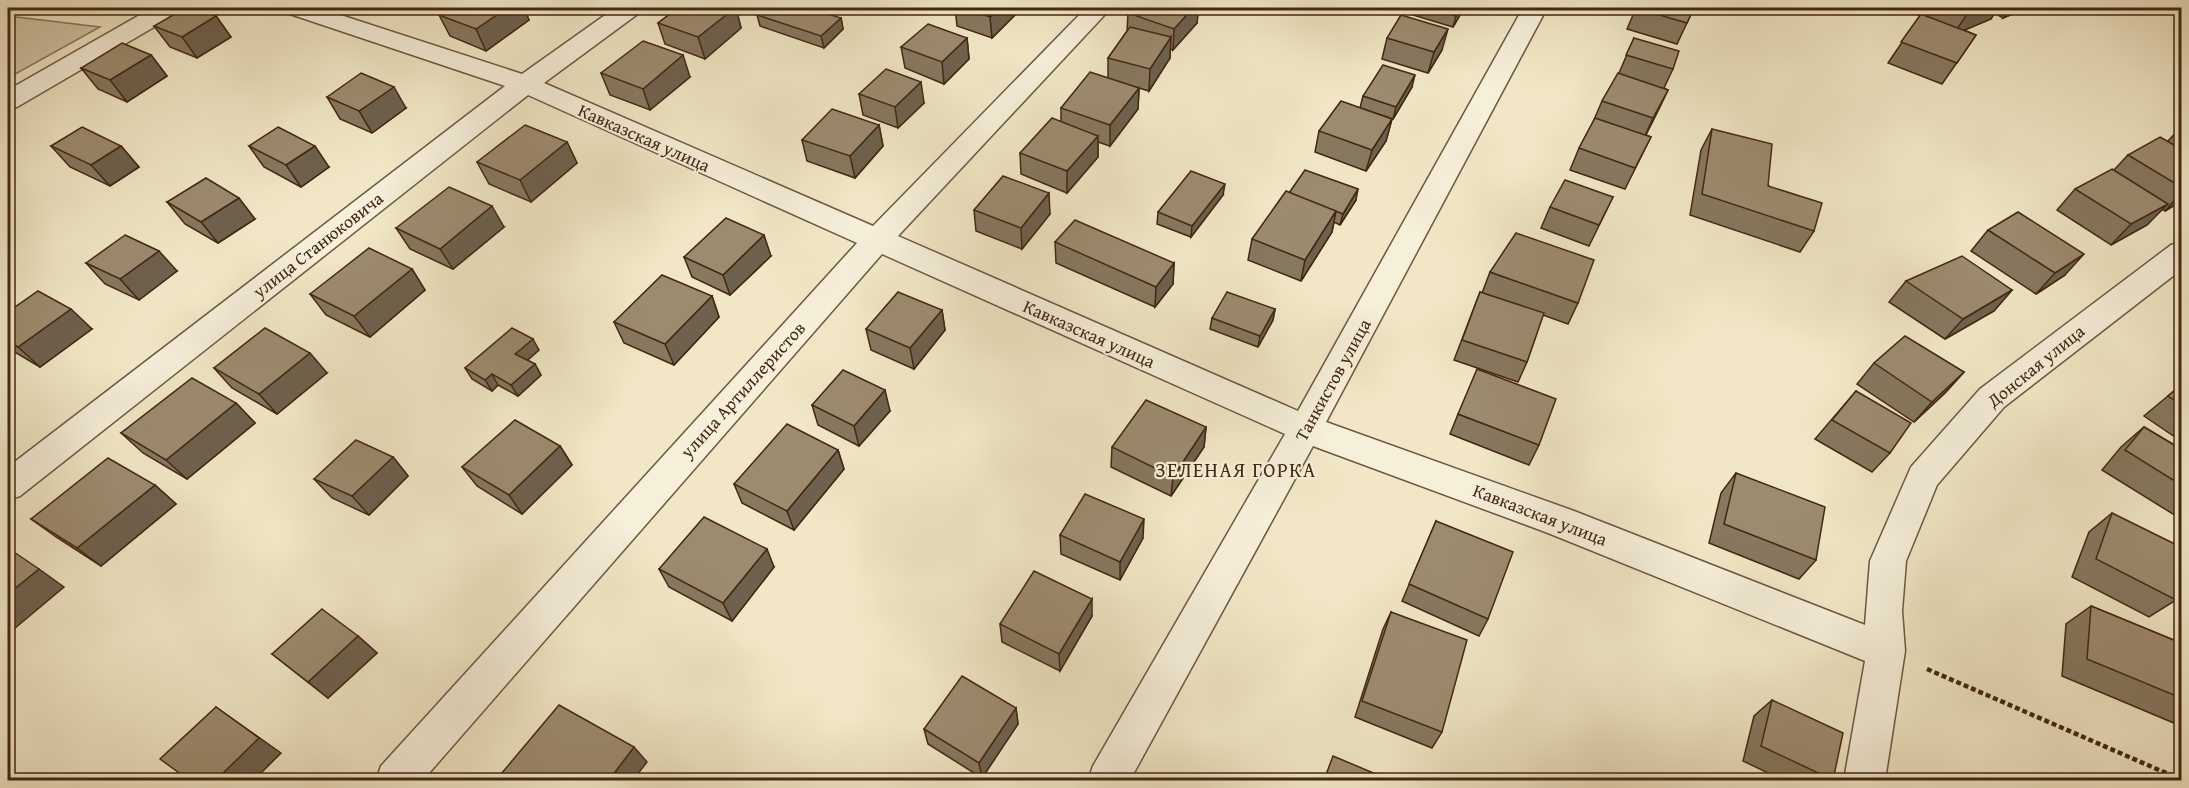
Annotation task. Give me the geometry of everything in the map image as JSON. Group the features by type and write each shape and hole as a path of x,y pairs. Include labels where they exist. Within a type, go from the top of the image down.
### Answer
{"street":[{"path":"8,101 169,8"},
{"name":"Кавказская улица","path":"296,8 525,84 1306,429 1561,522 1886,651"},
{"name":"улица Станюковича","path":"8,486 525,84 630,8"},
{"name":"улица Артиллеристов","path":"396,780 876,241 1099,8"},
{"name":"Танкистов улица","path":"1108,780 1306,429 1535,8"},
{"name":"Донская улица","path":"1865,780 1886,651 1883,611 1888,561 1923,477 1992,398 2181,254"}],"path":[{"path":"1886,651 2181,780"}],"shaded area":[{"path":"8,16 100,27 8,78"}],"building":[{"path":"185,8 196,8 216,16 182,37 154,26"},
{"path":"450,8 507,8 476,29 439,15"},
{"path":"678,8 735,8 698,37 658,23"},
{"path":"766,8 793,14 801,8 809,8 841,18 821,36 757,15"},
{"path":"963,8 1000,8 990,17"},
{"path":"1133,8 1193,8 1174,29 1128,13"},
{"path":"1429,8 1461,8 1456,16"},
{"path":"1636,8 1694,8 1687,23"},
{"path":"1955,8 1982,8 1967,14"},
{"path":"1921,14 1976,35 1957,63 1901,42"},
{"path":"1401,15 1448,29 1434,52 1387,38"},
{"path":"928,24 967,38 942,62 901,47"},
{"path":"1130,27 1171,37 1150,69 1108,58"},
{"path":"1634,38 1679,51 1673,69 1626,55"},
{"path":"643,41 683,55 643,89 601,73"},
{"path":"122,43 151,55 110,80 81,68"},
{"path":"1383,65 1415,75 1396,107 1363,96"},
{"path":"886,69 921,82 895,107 859,94"},
{"path":"1090,72 1139,88 1110,125 1061,108"},
{"path":"361,73 394,87 359,111 327,97"},
{"path":"1618,73 1668,90 1653,118 1602,101"},
{"path":"1341,101 1392,119 1372,150 1319,131"},
{"path":"832,109 879,125 850,156 802,140"},
{"path":"1052,118 1098,136 1067,171 1020,153"},
{"path":"1595,118 1651,137 1635,168 1579,148"},
{"path":"525,125 567,142 520,180 477,162"},
{"path":"82,127 121,146 91,165 51,146"},
{"path":"278,127 315,146 286,165 249,146"},
{"path":"1712,129 1772,144 1768,186 1822,203 1814,231 1702,194"},
{"path":"2160,137 2181,149 2181,187 2128,155"},
{"path":"2112,169 2168,204 2131,224 2075,189"},
{"path":"1305,170 1358,189 1343,214 1289,193"},
{"path":"1191,171 1225,184 1192,226 1158,212"},
{"path":"1003,176 1049,193 1021,228 974,210"},
{"path":"206,178 239,198 201,222 167,202"},
{"path":"1565,180 1613,197 1599,225 1550,207"},
{"path":"449,187 492,206 440,249 396,228"},
{"path":"1286,191 1336,211 1305,260 1252,239"},
{"path":"2018,212 2084,254 2055,273 1988,230"},
{"path":"726,218 764,235 723,275 684,257"},
{"path":"1075,220 1174,263 1156,287 1055,242"},
{"path":"1516,233 1594,260 1578,303 1490,272"},
{"path":"125,235 159,251 120,279 86,263"},
{"path":"369,248 412,269 354,316 310,294"},
{"path":"1962,256 2012,290 1963,319 1906,281"},
{"path":"662,275 712,296 665,344 614,322"},
{"path":"38,291 71,309 18,347 8,341 8,312"},
{"path":"898,292 942,310 910,348 866,329"},
{"path":"1227,292 1275,309 1260,336 1212,318"},
{"path":"1480,292 1544,313 1527,362 1462,340"},
{"path":"265,328 310,353 259,394 214,368"},
{"path":"512,328 533,339 515,354 535,364 511,385 492,374 485,380 465,368"},
{"path":"1905,336 1964,372 1932,402 1874,363"},
{"path":"1477,369 1556,399 1539,445 1458,414"},
{"path":"843,370 885,390 854,426 812,405"},
{"path":"192,378 236,403 166,460 121,433"},
{"path":"2181,385 2181,405 2168,396"},
{"path":"1856,391 1911,423 1890,453 1832,420"},
{"path":"1146,400 1206,427 1173,477 1112,447"},
{"path":"515,420 560,446 509,495 462,467"},
{"path":"787,424 838,450 787,511 734,484"},
{"path":"2144,427 2181,449 2181,485 2125,450"},
{"path":"356,440 393,457 352,496 314,479"},
{"path":"108,458 155,485 77,548 31,519"},
{"path":"1736,473 1825,507 1816,560 1724,524"},
{"path":"1085,494 1144,519 1120,562 1060,535"},
{"path":"2112,513 2181,547 2181,582 2176,600 2096,559"},
{"path":"704,517 767,549 723,603 659,569"},
{"path":"1436,521 1513,552 1488,619 1409,584"},
{"path":"8,548 39,569 8,594"},
{"path":"1034,571 1092,599 1059,654 1000,624"},
{"path":"2091,606 2181,643 2181,698 2087,659"},
{"path":"322,609 358,636 308,682 272,654"},
{"path":"1391,612 1467,640 1442,732 1362,701"},
{"path":"962,676 1016,708 979,763 924,729"},
{"path":"1772,700 1843,733 1833,780 1761,746"},
{"path":"559,705 634,747 609,780 496,780"},
{"path":"216,707 259,738 216,780 189,780 160,759"},
{"path":"1333,756 1390,780 1324,780"}],"district":[{"name":"ЗЕЛЕНАЯ ГОРКА","path":"1236,470"}]}
